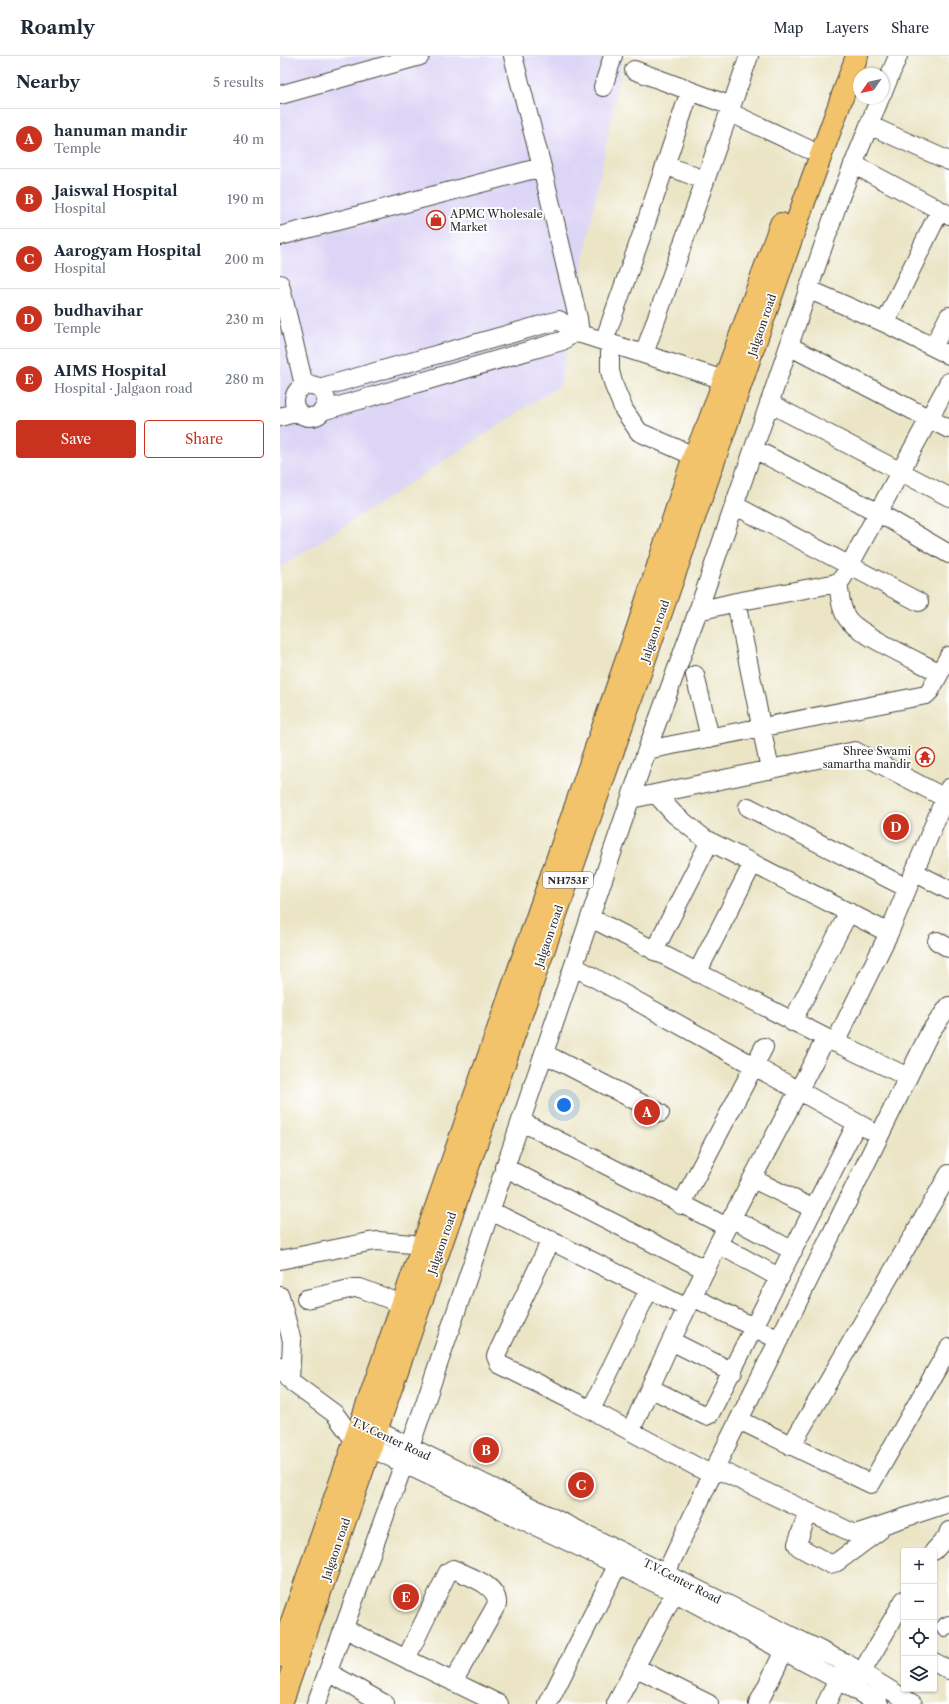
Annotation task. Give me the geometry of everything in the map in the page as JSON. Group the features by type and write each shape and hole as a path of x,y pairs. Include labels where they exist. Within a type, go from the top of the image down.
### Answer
{"highway":[{"name":"Jalgaon road","path":"281,1704 366,1435 402,1304 637,630 694,456 709,422 842,56"},
{"name":"Jalgaon road","path":"280,1656 366,1435 857,56"}],"street":[{"path":"280,95 420,56"},
{"path":"513,56 542,167 578,318 578,333"},
{"path":"603,87 613,56"},
{"path":"644,354 704,180 749,56"},
{"path":"889,78 898,56"},
{"path":"634,70 690,91 730,109 808,149"},
{"path":"690,91 607,342 610,371 614,386 624,410 639,432 694,456"},
{"path":"316,1704 407,1455 491,1211 504,1167 522,1122 631,799 698,611 839,200 878,104"},
{"path":"869,125 949,161"},
{"path":"853,164 944,213 885,323"},
{"path":"666,165 704,180"},
{"path":"280,236 542,167"},
{"path":"280,284 299,397 308,417 322,411 562,341 578,333"},
{"path":"808,289 885,323 949,355"},
{"path":"933,347 949,316"},
{"path":"280,417 299,397 559,320 578,333 724,380"},
{"path":"789,346 949,429"},
{"path":"698,611 838,582 842,579 949,382"},
{"path":"299,397 325,396 322,411"},
{"path":"769,403 949,497"},
{"path":"754,449 879,513 949,554"},
{"path":"734,505 919,602"},
{"path":"838,582 846,618 857,629 940,673"},
{"path":"736,602 770,770"},
{"path":"648,750 926,695 930,692 949,656"},
{"path":"695,675 710,738"},
{"path":"631,799 855,751 947,795 889,933 831,1041 799,1090 718,1244 671,1341 631,1430"},
{"path":"656,794 688,827 710,841 889,933"},
{"path":"748,807 911,880 948,885"},
{"path":"654,951 710,841"},
{"path":"697,973 753,863"},
{"path":"792,1022 849,912"},
{"path":"591,918 792,1022 908,1077"},
{"path":"575,966 879,1136"},
{"path":"616,1704 635,1667 671,1583 713,1471 930,1032 949,1006"},
{"path":"682,1205 764,1046"},
{"path":"545,1054 660,1112"},
{"path":"522,1122 682,1205 730,1222 793,1252"},
{"path":"650,1388 709,1416 733,1372 857,1123"},
{"path":"504,1167 706,1270"},
{"path":"791,1446 949,1174"},
{"path":"753,1179 814,1209"},
{"path":"491,1211 649,1289 690,1302 755,1328 779,1340"},
{"path":"551,1240 496,1356 499,1364 713,1471 855,1534 949,1503"},
{"path":"280,1260 378,1241 423,1245"},
{"path":"718,1244 780,1278"},
{"path":"306,1299 360,1288 402,1304"},
{"path":"591,1410 649,1289"},
{"path":"280,1296 292,1341 286,1378"},
{"path":"671,1341 733,1372"},
{"path":"739,1420 870,1484 949,1348"},
{"name":"T.V.Center Road","path":"286,1378 366,1435 671,1583 853,1667 906,1696"},
{"name":"T.V.Center Road","path":"407,1455 616,1566 671,1583 860,1695"},
{"path":"808,1512 797,1544 799,1547 830,1564 837,1562 877,1533 882,1525"},
{"path":"937,1548 948,1536"},
{"path":"548,1704 616,1566"},
{"path":"406,1659 448,1572 453,1569 491,1588 497,1597 497,1604 453,1682"},
{"path":"826,1704 860,1695 853,1667 901,1604"},
{"path":"344,1628 499,1704"},
{"path":"758,1704 784,1651"},
{"path":"937,1664 949,1670"},
{"path":"635,1667 709,1704"},
{"path":"328,1672 385,1704"}],"shaded area":[{"name":"APMC Wholesale Market","path":"280,56 623,56 560,385 280,568"}],"place":[{"name":"APMC Wholesale Market","path":"436,220"},
{"name":"Shree Swami samartha mandir","path":"925,757"},
{"name":"budhavihar","path":"896,827"},
{"name":"hanuman mandir","path":"647,1112"},
{"name":"Jaiswal Hospital","path":"486,1450"},
{"name":"Aarogyam Hospital","path":"581,1485"},
{"name":"AIMS Hospital","path":"406,1597"}]}
